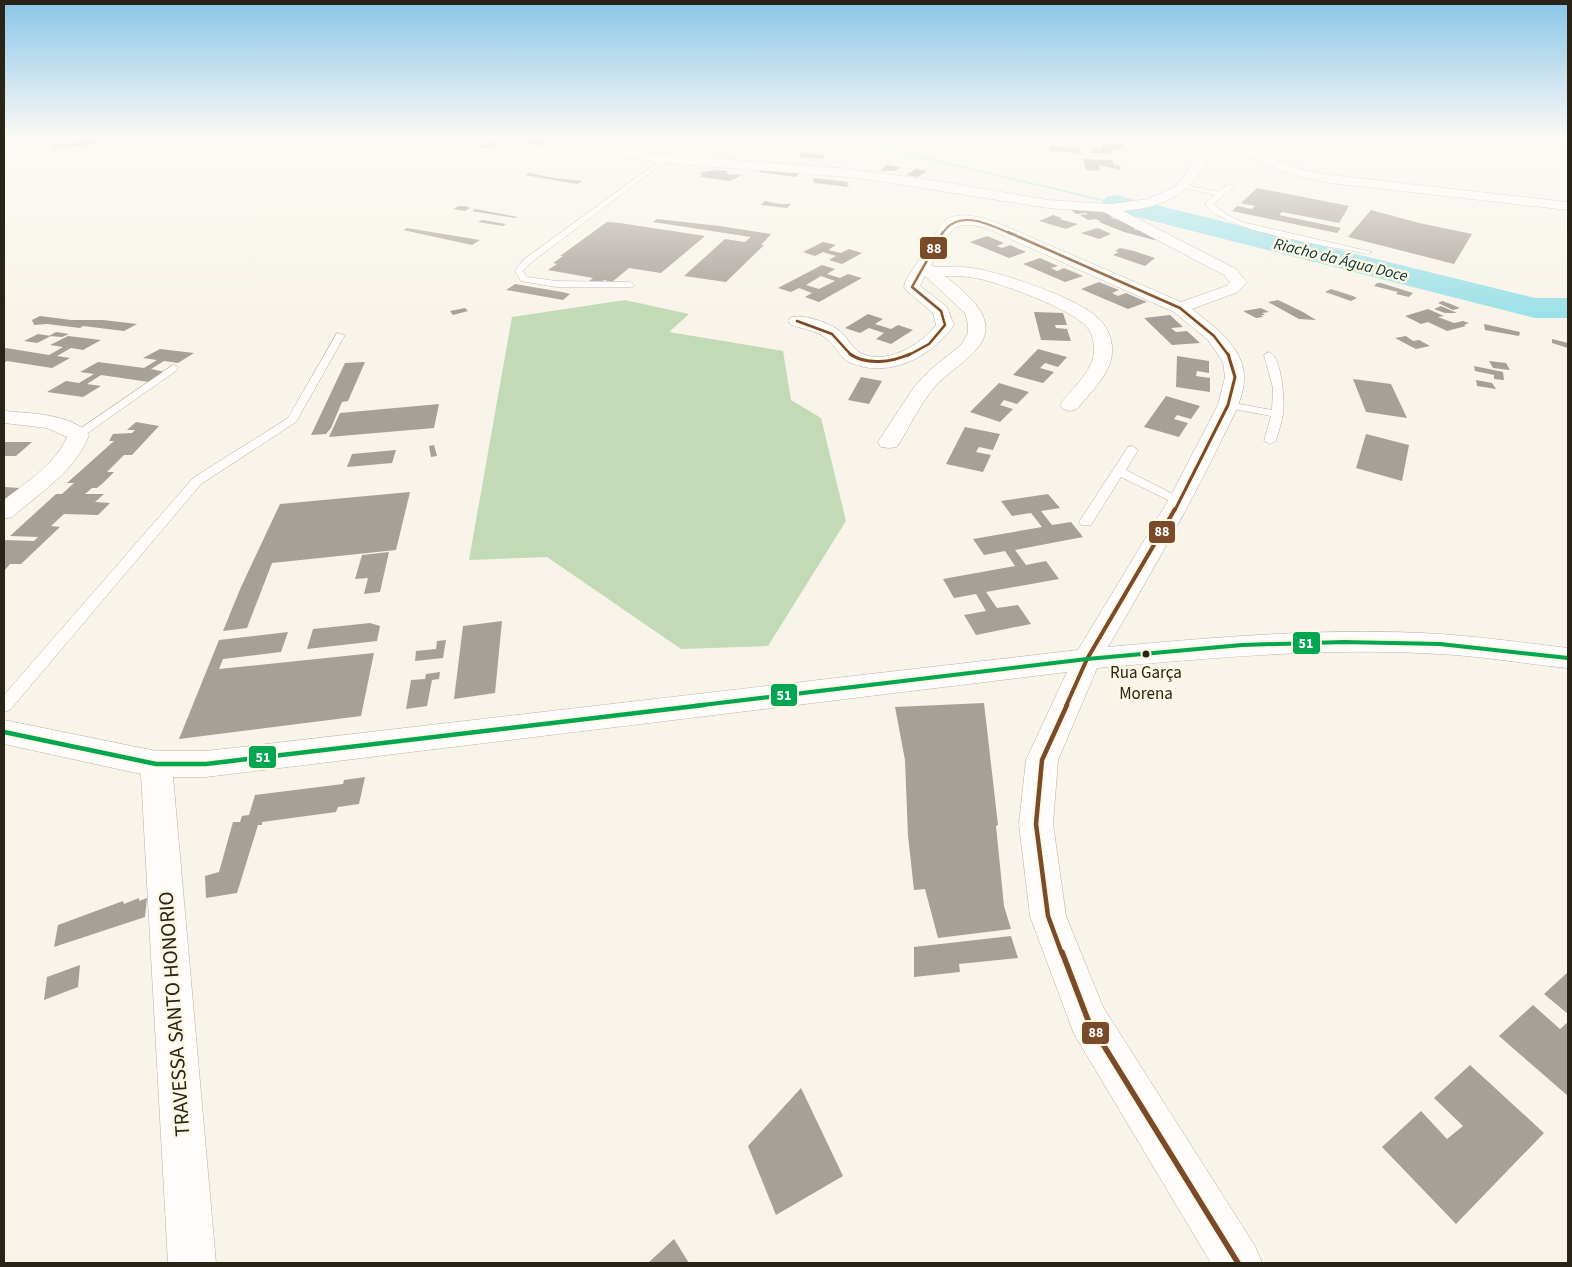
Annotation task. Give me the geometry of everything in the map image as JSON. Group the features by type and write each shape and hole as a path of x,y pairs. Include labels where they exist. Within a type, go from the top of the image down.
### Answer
{"street":[{"path":"1001,196 1108,209 1151,202 1164,196"},
{"path":"1496,196 1568,206"},
{"path":"1108,209 1230,272 1239,282 1232,289 1180,308"},
{"path":"797,321 835,336 845,350 854,357 887,362 905,356 933,340 945,325 940,311 912,287 912,282 927,269 947,226 961,220 975,220 993,226 1180,308 1214,336 1226,350 1232,362 1234,377 1228,405 1180,501 1087,659 1042,760 1036,824 1048,916 1088,1020 1238,1263"},
{"path":"927,269 984,274 1072,309 1089,318 1098,329 1103,344 1103,357 1070,405"},
{"path":"889,442 914,399 936,374 968,348 976,338 978,327 972,312 927,269"},
{"path":"4,417 44,421 68,427 78,435 76,444 65,458 4,512"},
{"path":"4,732 156,764 206,764 1087,659 1242,645 1344,642 1440,644 1568,658"},
{"name":"TRAVESSA SANTO HONORIO","path":"156,764 192,1263"}],"lane":[{"path":"615,196 526,262 519,271 524,279 543,283 630,285"},
{"path":"1217,196 1209,204 1215,211 1240,224 1368,252"},
{"path":"4,706 197,481 292,420 340,335"},
{"path":"1269,355 1278,378 1278,414 1270,441"},
{"path":"78,435 173,368"},
{"path":"1228,405 1278,414"},
{"path":"1086,522 1132,450"},
{"path":"1119,471 1180,501"}],"green space":[{"path":"625,300 689,314 669,332 783,351 791,400 821,418 846,521 768,646 681,649 547,557 469,560 512,317"}],"building":[{"path":"1248,196 1299,196 1349,206 1339,223 1282,212 1279,215 1341,228 1337,233 1232,211 1237,206 1252,209 1255,206 1241,203"},
{"path":"765,201 791,204 787,208 761,205"},
{"path":"459,206 470,208 465,211 453,209"},
{"path":"475,209 518,217 472,211"},
{"path":"1070,209 1109,211 1117,216 1110,217 1139,227 1133,229 1159,237 1154,240 1124,232 1096,219 1088,220 1080,215 1088,214 1076,214"},
{"path":"1371,210 1419,223 1472,234 1454,264 1348,237"},
{"path":"1053,215 1062,218 1059,219 1078,224 1066,229 1039,221"},
{"path":"657,219 771,234 761,245 764,245 726,282 684,276 725,239 745,242 751,237 653,222"},
{"path":"482,220 506,224 503,226 478,222"},
{"path":"607,222 705,236 661,273 629,268 612,282 604,280 600,283 589,281 593,278 548,270 557,264 553,263 563,256 560,256"},
{"path":"407,228 480,240 472,245 403,230"},
{"path":"1098,228 1111,234 1099,239 1081,233"},
{"path":"987,236 1004,243 997,246 1002,248 1010,245 1026,252 1009,258 970,242"},
{"path":"823,242 836,245 828,250 841,253 849,249 862,253 842,264 829,260 836,256 823,252 815,256 803,252"},
{"path":"1120,248 1155,258 1145,266 1113,255 1119,252 1115,251"},
{"path":"1040,258 1058,266 1051,268 1057,271 1064,268 1083,276 1065,282 1023,264"},
{"path":"822,265 835,269 827,274 840,278 848,274 862,278 819,302 805,297 812,293 799,288 791,292 778,288","holes":["821,276 835,281 819,289 806,285"]},
{"path":"1099,282 1119,290 1112,293 1118,296 1126,293 1147,302 1128,309 1081,289"},
{"path":"1377,283 1413,293 1409,297 1396,294 1398,292 1374,286"},
{"path":"515,284 570,294 563,300 506,290"},
{"path":"1331,289 1357,298 1351,301 1325,292"},
{"path":"1278,300 1316,320 1299,319 1268,302"},
{"path":"1442,301 1460,308 1453,310 1438,303"},
{"path":"1441,306 1457,313 1445,313 1434,309"},
{"path":"465,308 468,311 453,315 450,311"},
{"path":"1261,308 1269,312 1262,313 1265,315 1261,315 1263,317 1256,318 1243,311"},
{"path":"1428,309 1444,316 1438,317 1454,323 1463,321 1469,323 1464,325 1466,326 1447,331 1428,322 1421,324 1405,316"},
{"path":"1034,312 1063,313 1067,325 1055,325 1056,328 1067,329 1071,341 1041,340"},
{"path":"868,314 883,319 875,324 891,329 898,325 913,330 891,344 876,339 884,333 869,328 860,333 845,328"},
{"path":"1170,315 1183,327 1171,328 1176,332 1187,331 1200,343 1172,345 1144,318"},
{"path":"40,316 137,324 124,331 83,326 80,328 47,324 34,325 32,320"},
{"path":"1484,324 1520,332 1519,336 1485,330"},
{"path":"56,332 69,334 62,337 49,336"},
{"path":"38,334 51,336 37,343 24,341"},
{"path":"68,336 101,340 83,350 71,348 57,356 70,358 52,368 7,361 4,363 4,349 6,348 49,355 63,347 50,345"},
{"path":"1406,336 1413,341 1419,340 1430,346 1416,349 1395,338"},
{"path":"1552,339 1568,343 1568,348 1552,343"},
{"path":"160,349 194,353 178,363 164,361 151,369 165,372 149,382 101,375 87,384 101,386 83,397 47,392 66,381 79,383 94,374 80,372 98,362 144,368 157,360 143,358"},
{"path":"1038,349 1067,357 1058,367 1045,363 1040,368 1054,372 1043,383 1013,375"},
{"path":"1177,356 1209,361 1209,373 1197,371 1196,376 1210,378 1210,392 1176,387"},
{"path":"1489,361 1506,363 1510,370 1493,368"},
{"path":"365,362 348,401 342,402 331,428 326,434 311,435 345,363"},
{"path":"1474,366 1503,372 1504,380 1494,379 1494,375 1475,371"},
{"path":"861,377 882,381 869,404 848,400"},
{"path":"1353,379 1391,384 1407,418 1366,412"},
{"path":"1476,380 1492,383 1496,389 1477,386"},
{"path":"999,383 1029,392 1017,404 1004,400 1000,405 1013,409 1000,422 970,412"},
{"path":"1166,396 1200,406 1191,419 1177,415 1174,419 1188,423 1179,437 1144,427"},
{"path":"439,404 434,428 329,437 340,413"},
{"path":"136,422 159,426 132,455 124,455 107,472 114,472 103,483 85,494 104,494 95,502 110,503 98,515 64,514 51,526 60,527 21,564 10,564 4,571 4,542 6,540 34,541 38,537 10,536 56,494 62,494 74,483 67,483 114,441 109,441 113,434 132,433 135,430 127,430"},
{"path":"965,427 1000,434 993,450 979,447 976,452 991,455 983,472 946,464"},
{"path":"1366,434 1409,445 1402,481 1356,468"},
{"path":"4,442 32,442 16,456 4,456"},
{"path":"434,445 437,456 431,457 429,446"},
{"path":"396,450 392,463 347,467 352,454"},
{"path":"4,487 20,488 8,498 4,498"},
{"path":"410,492 396,550 272,563 247,628 223,631 241,587 280,504"},
{"path":"1048,494 1060,508 1041,511 1052,525 1071,522 1083,537 1015,550 1026,565 1046,561 1059,579 986,592 997,608 1018,605 1031,624 976,635 964,615 986,611 976,594 954,598 943,579 1015,566 1005,551 984,555 973,539 1042,527 1031,513 1012,516 1001,501"},
{"path":"389,552 380,592 364,594 368,578 355,579 362,555"},
{"path":"502,621 495,693 454,699 463,626"},
{"path":"370,623 380,626 377,641 307,649 313,629"},
{"path":"288,632 281,652 223,659 219,669 374,653 361,716 179,739 219,640"},
{"path":"446,640 443,658 415,661 416,651 436,649 437,641"},
{"path":"440,672 439,679 432,680 427,706 406,709 411,680 425,679 426,674"},
{"path":"984,703 998,825 996,826 1004,906 1011,929 938,938 925,889 914,890 908,836 905,760 895,707"},
{"path":"365,777 359,804 338,807 336,812 262,822 262,825 258,825 237,893 206,898 205,876 219,872 233,822 240,822 242,816 249,815 255,795 343,784 344,780"},
{"path":"139,898 139,901 147,898 145,917 54,947 58,925 123,901 124,904"},
{"path":"1011,936 1018,958 959,964 960,972 914,977 914,947"},
{"path":"80,965 78,987 44,1000 47,977"},
{"path":"1568,972 1568,1014 1544,994"},
{"path":"1533,1005 1560,1029 1568,1022 1568,1096 1499,1036"},
{"path":"1470,1065 1544,1133 1456,1224 1382,1147 1421,1111 1447,1139 1463,1126 1434,1098"},
{"path":"801,1088 843,1176 776,1215 748,1146"},
{"path":"674,1239 689,1263 648,1263"}],"waterway":[{"path":"1086,196 1115,203"},
{"name":"Riacho da Água Doce","path":"1115,203 1535,308 1568,308"}],"transit line":[{"name":"88","path":"797,321 823,329 832,334 851,355 866,361 878,362 905,357 929,344 945,325 941,311 912,287 913,282 947,226 952,222 963,219 993,226 1180,308 1214,336 1226,350 1232,362 1235,377 1228,405 1180,501 1087,659 1042,760 1036,824 1048,916 1088,1020 1238,1263"},
{"name":"51","path":"4,732 156,764 206,764 1087,659 1242,645 1344,642 1440,644 1568,658"}],"place":[{"name":"Rua Garça Morena","path":"1146,654"}]}
